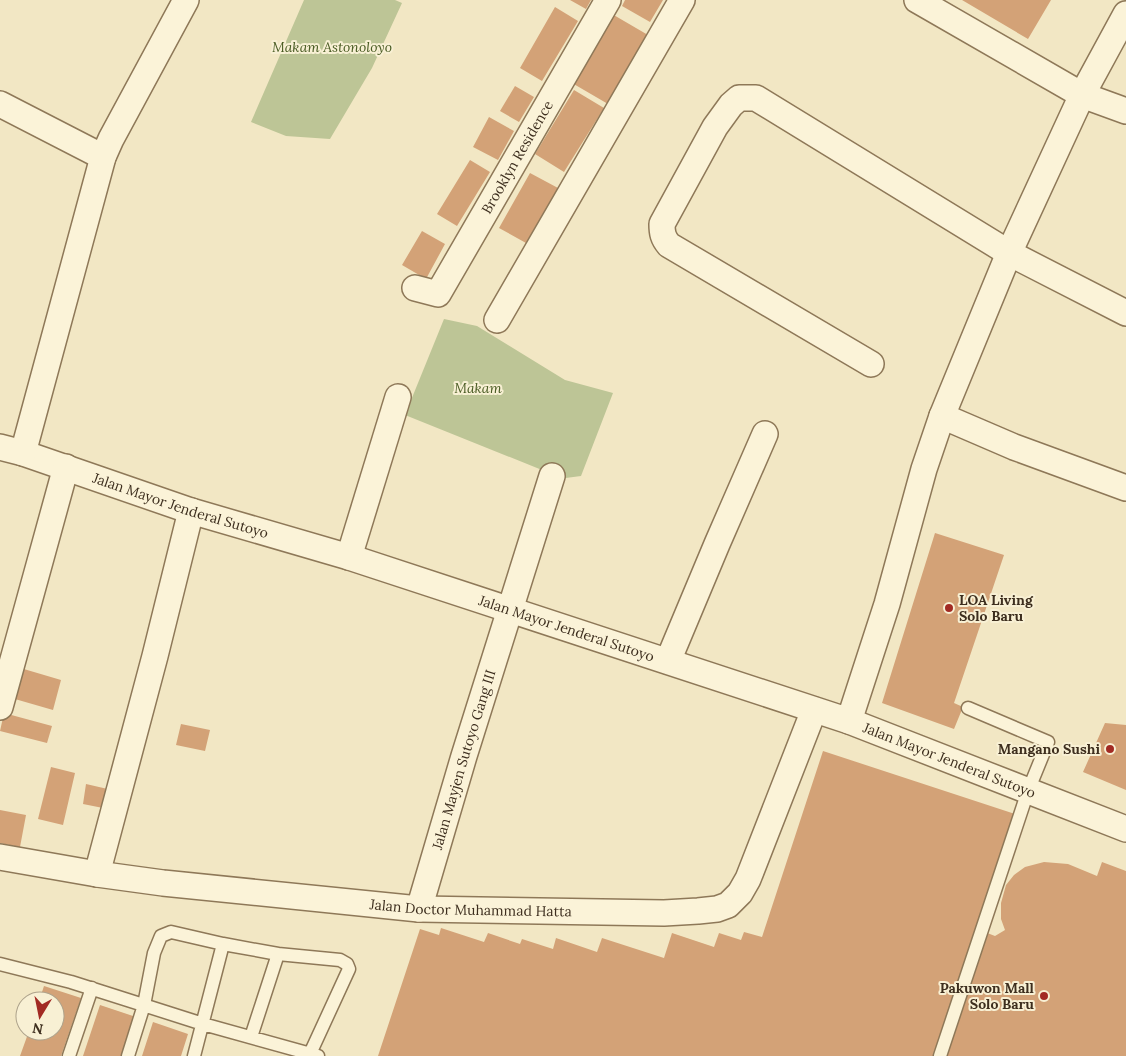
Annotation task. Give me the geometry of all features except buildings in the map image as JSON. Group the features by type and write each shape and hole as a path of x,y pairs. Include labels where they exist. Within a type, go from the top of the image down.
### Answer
{"street":[{"path":"7,452 103,157 186,0"},
{"name":"Brooklyn Residence","path":"415,288 438,294 608,0"},
{"path":"497,320 682,0"},
{"path":"917,0 1082,95 1126,111"},
{"path":"849,721 887,604 924,469 942,416 1009,253 1082,95 1126,14"},
{"path":"871,364 669,245 664,240 662,224 715,127 732,104 739,98 756,98 1009,253 1126,313"},
{"path":"0,104 103,157"},
{"path":"349,557 398,397"},
{"path":"942,416 1014,447 1126,488"},
{"path":"668,661 765,434"},
{"name":"Jalan Mayor Jenderal Sutoyo","path":"7,452 66,467 190,510 349,557 849,721 1126,829"},
{"path":"0,707 66,467"},
{"name":"Jalan Mayjen Sutoyo Gang III","path":"419,909 552,476"},
{"path":"97,874 155,656 190,510"},
{"name":"Jalan Doctor Muhammad Hatta","path":"0,857 97,874 163,883 419,909 664,914 717,908 728,905 740,894 748,879 814,710"}],"lane":[{"path":"940,1056 1028,791 1048,742 968,708"},
{"path":"0,964 92,988 144,1005 203,1024 313,1055 349,969 347,964 340,960 278,954 171,932 162,936 154,953 144,1005 128,1056"},
{"path":"194,1056 223,944"},
{"path":"252,1037 278,954"},
{"path":"69,1056 92,988"}],"green space":[{"name":"Makam Astonoloyo","path":"304,0 395,0 402,3 372,68 330,139 286,136 251,122"},
{"name":"Makam","path":"444,319 477,326 565,380 613,393 581,476 558,479 542,470 405,415"}],"place":[{"name":"LOA Living Solo Baru","path":"949,608"},
{"name":"Mangano Sushi","path":"1110,749"},
{"name":"Pakuwon Mall Solo Baru","path":"1044,996"}]}
